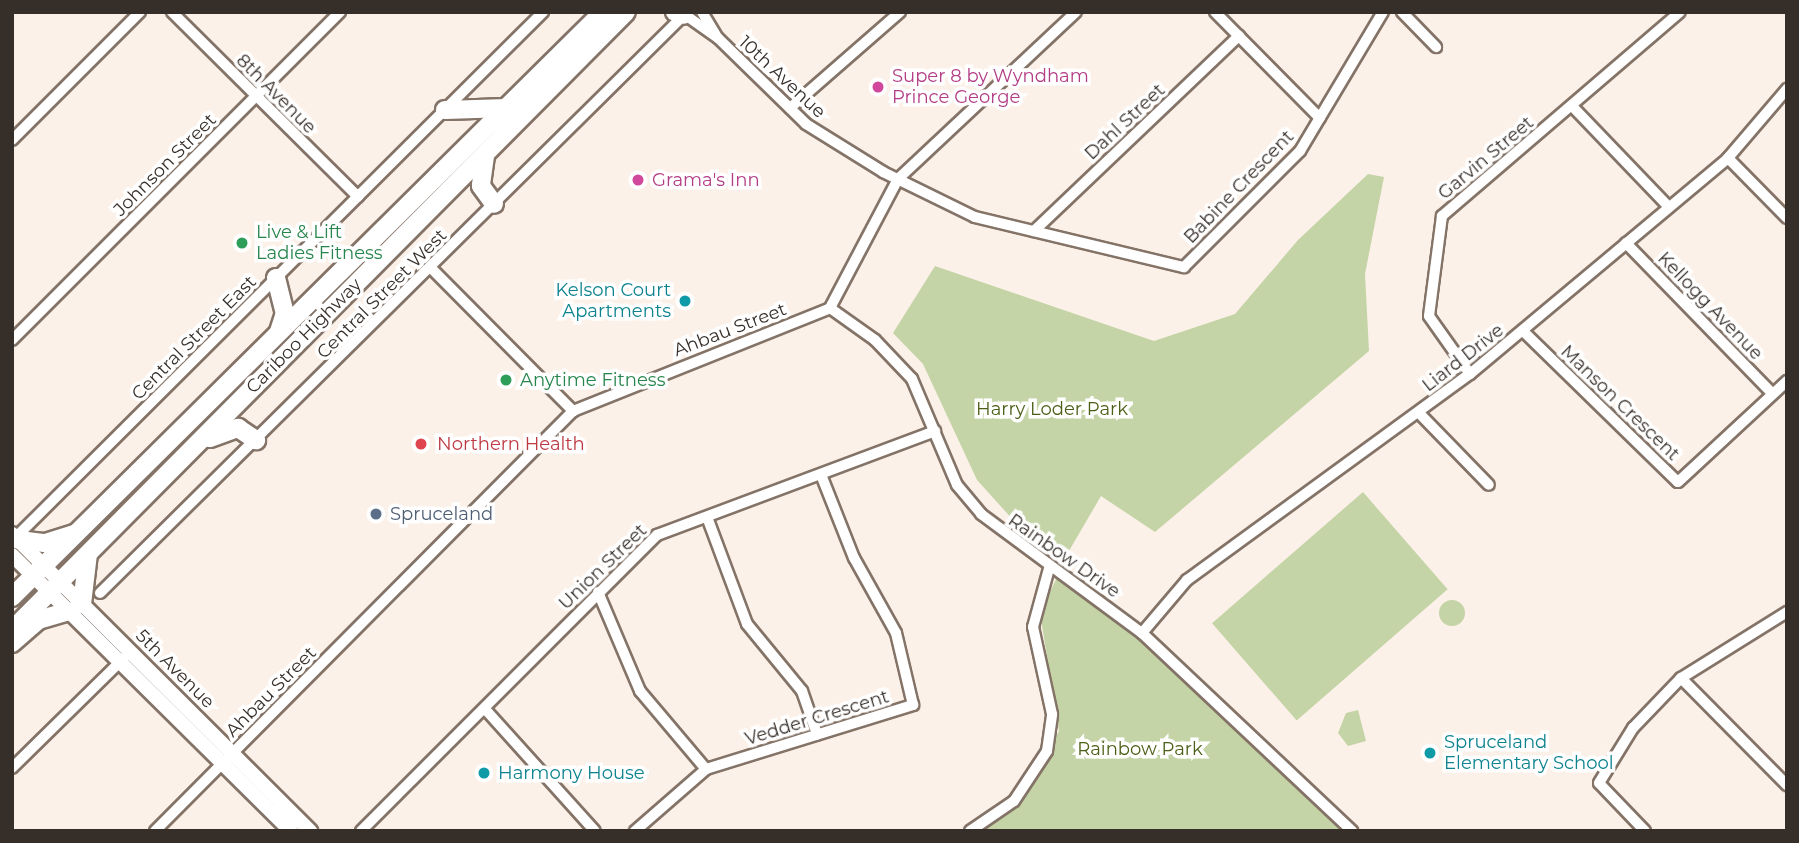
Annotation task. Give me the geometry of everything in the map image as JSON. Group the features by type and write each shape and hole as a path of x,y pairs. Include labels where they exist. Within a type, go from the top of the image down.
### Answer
{"highway":[{"name":"Cariboo Highway","path":"12,630 77,533 603,12"},
{"name":"Cariboo Highway","path":"12,597 88,554 628,13"},
{"path":"445,110 507,108"},
{"path":"486,153 480,176 494,204"},
{"path":"276,278 285,313 278,335"},
{"path":"48,578 183,447 211,401"},
{"path":"195,447 238,428 256,440"},
{"path":"15,542 45,543 77,533"},
{"path":"12,643 38,620 76,607 88,554"}],"main road":[{"name":"5th Avenue","path":"15,542 76,607 228,758 310,831"},
{"name":"5th Avenue","path":"228,758 291,831"}],"street":[{"path":"12,140 140,12"},
{"name":"8th Avenue","path":"172,12 358,197"},
{"name":"Johnson Street","path":"12,340 340,12"},
{"name":"Central Street East","path":"15,542 543,12"},
{"path":"790,108 900,12"},
{"path":"830,308 898,179 1076,12"},
{"path":"1215,12 1320,118"},
{"name":"Babine Crescent","path":"898,179 975,217 1184,267 1300,151 1383,12"},
{"path":"1402,12 1436,47"},
{"name":"Garvin Street","path":"1470,374 1429,316 1442,216 1680,12"},
{"name":"10th Avenue","path":"685,13 718,38"},
{"name":"10th Avenue","path":"685,13 718,38 824,137 898,179"},
{"name":"Central Street West","path":"100,593 431,268 685,13"},
{"name":"Dahl Street","path":"1034,231 1239,36"},
{"name":"Liard Drive","path":"1142,633 1186,580 1419,413 1523,331 1728,158 1787,89"},
{"path":"1572,106 1669,207"},
{"path":"1728,158 1787,218"},
{"name":"Kellogg Avenue","path":"1626,243 1771,391"},
{"path":"431,268 573,411"},
{"name":"Ahbau Street","path":"155,831 573,411 830,308"},
{"name":"Rainbow Drive","path":"830,308 875,340 912,379 957,485 981,514 1142,633 1352,831"},
{"name":"Manson Crescent","path":"1523,331 1678,482 1771,391 1787,381"},
{"path":"1419,413 1489,485"},
{"name":"Union Street","path":"361,831 657,535 822,477 935,430"},
{"name":"Vedder Crescent","path":"635,831 706,769 913,705 896,633 854,558 822,477"},
{"path":"707,517 747,624 802,691 817,734"},
{"path":"970,831 1014,801 1047,751 1052,714 1034,626 1051,565"},
{"path":"598,592 640,691 706,769"},
{"path":"1645,831 1598,783 1633,728 1681,678 1787,612"},
{"path":"12,768 125,656"},
{"path":"1681,678 1787,785"},
{"path":"485,709 595,831"}],"green space":[{"name":"Harry Loder Park","path":"1368,174 1384,177 1365,274 1369,351 1155,532 1101,496 1066,556 1024,532 977,480 923,364 893,333 935,266 1154,341 1235,314 1298,240"},
{"path":"1363,492 1448,589 1297,721 1212,623"},
{"name":"Rainbow Park","path":"1059,573 1135,632 1344,831 975,831 1033,779 1059,731 1040,613"},
{"path":"1452,600 1461,604 1465,613 1461,622 1452,626 1443,622 1439,613 1443,604"},
{"path":"1358,710 1366,741 1348,746 1338,733 1346,713"}],"place":[{"name":"Super 8 by Wyndham Prince George","path":"878,87"},
{"name":"Grama's Inn","path":"638,180"},
{"name":"Live & Lift Ladies Fitness","path":"242,243"},
{"name":"Kelson Court Apartments","path":"685,301"},
{"name":"Anytime Fitness","path":"506,380"},
{"name":"Northern Health","path":"421,444"},
{"name":"Spruceland","path":"376,514"},
{"name":"Spruceland Elementary School","path":"1430,753"},
{"name":"Harmony House","path":"484,773"}]}
